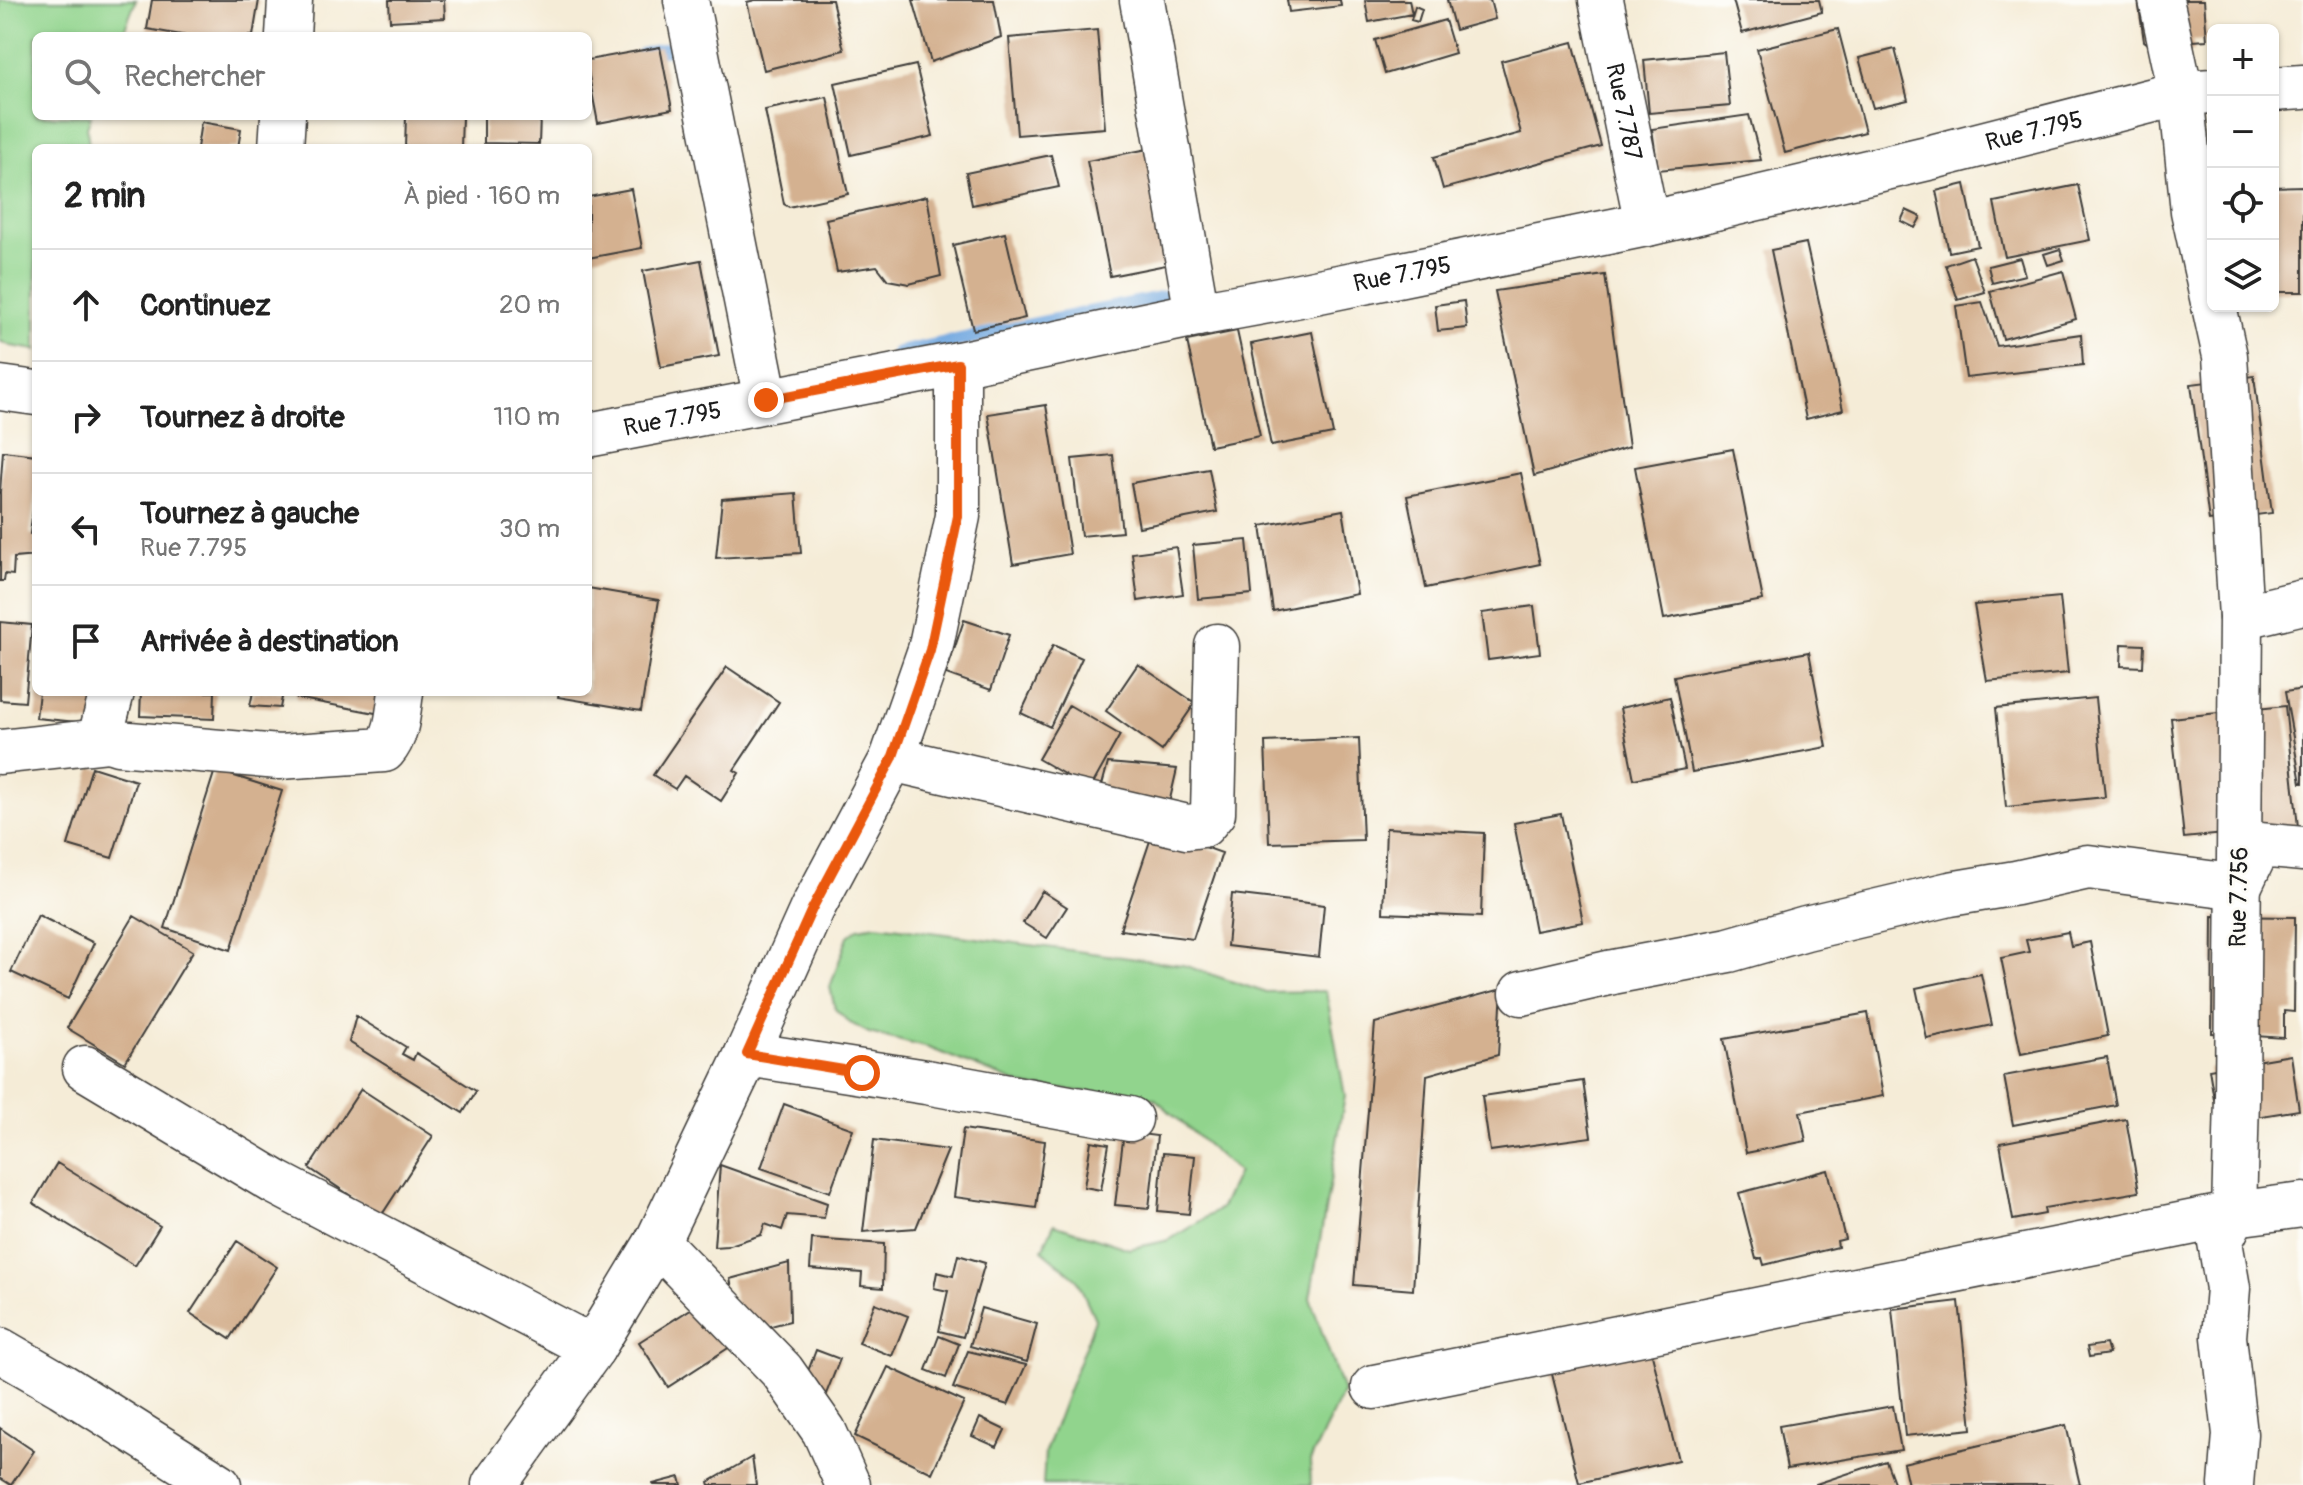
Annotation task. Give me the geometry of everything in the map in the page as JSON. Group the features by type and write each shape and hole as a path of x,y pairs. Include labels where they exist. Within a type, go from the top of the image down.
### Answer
{"street":[{"path":"288,32 290,0"},
{"path":"686,0 766,400"},
{"path":"1142,0 1197,314"},
{"name":"Rue 7.787","path":"1601,0 1647,224"},
{"name":"Rue 7.756","path":"2161,0 2197,92 2193,211 2207,276"},
{"path":"2279,89 2303,87"},
{"name":"Rue 7.795","path":"592,434 958,364 1647,224 2197,92"},
{"path":"281,144 283,120"},
{"name":"Rue 7.756","path":"2215,312 2225,356 2241,617 2234,1214 2220,1242 2228,1288 2224,1337 2235,1434 2231,1485"},
{"path":"494,1485 593,1348 657,1242 812,909 892,759 930,650 958,516 958,364"},
{"path":"0,388 32,392"},
{"path":"2241,617 2303,602"},
{"path":"892,759 1187,827 1203,825 1213,813 1217,646"},
{"path":"109,740 102,730 111,696"},
{"path":"0,752 109,740 279,757 384,750 396,728 400,696"},
{"path":"1522,993 1729,950 1806,928 1950,894 2088,867 2239,887 2259,845 2303,849"},
{"path":"747,1054 1130,1119"},
{"path":"85,1068 275,1182 593,1348"},
{"path":"1374,1387 2234,1214 2303,1205"},
{"path":"657,1242 782,1371 824,1431 848,1485"},
{"path":"0,1350 75,1393 219,1485"}],"green space":[{"path":"0,0 136,0 124,32 32,32 32,120 90,120 89,144 32,144 32,349 0,341"},
{"path":"877,925 1183,965 1264,992 1326,991 1345,1096 1310,1298 1343,1392 1310,1461 1311,1485 1043,1485 1045,1452 1095,1319 1077,1279 1042,1250 1054,1224 1129,1249 1169,1240 1221,1208 1238,1172 1154,1098 1025,1086 929,1048 869,1033 850,1023 835,1009 830,987 848,936 858,928"}],"building":[{"path":"152,0 259,0 254,32 164,32 147,29"},
{"path":"389,0 444,0 445,18 390,21"},
{"path":"832,0 844,50 764,70 747,2"},
{"path":"913,0 994,0 1001,37 931,62"},
{"path":"1287,0 1340,0 1341,6 1289,12"},
{"path":"1365,0 1409,0 1412,14 1369,22"},
{"path":"1447,0 1490,0 1495,19 1455,30"},
{"path":"1733,0 1819,0 1822,12 1742,33"},
{"path":"2138,0 2204,0 2207,40 2193,41 2194,52 2161,54 2144,41"},
{"path":"1415,6 1422,9 1418,22 1411,20"},
{"path":"1445,20 1455,53 1385,74 1375,40"},
{"path":"1838,29 1865,132 1785,153 1757,49"},
{"path":"1097,30 1105,128 1017,135 1009,38"},
{"path":"1573,42 1601,146 1443,189 1434,157 1521,133 1501,61"},
{"path":"660,47 672,109 598,123 592,92 592,59"},
{"path":"1895,49 1908,100 1873,108 1859,58"},
{"path":"1724,52 1730,106 1649,113 1644,60"},
{"path":"916,65 933,136 851,155 835,83"},
{"path":"827,97 848,194 789,207 784,204 765,110"},
{"path":"1749,115 1761,160 1658,170 1652,129"},
{"path":"406,120 462,120 461,144 405,144"},
{"path":"484,120 540,120 539,144 484,143"},
{"path":"201,122 241,129 239,144 198,144"},
{"path":"1148,149 1171,264 1110,276 1087,161"},
{"path":"1051,155 1059,187 972,205 966,173"},
{"path":"1965,184 1978,246 1949,252 1936,191"},
{"path":"2078,185 2090,240 2005,257 1994,202"},
{"path":"2303,186 2303,292 2279,292 2279,187"},
{"path":"631,189 642,248 592,257 592,196"},
{"path":"927,196 941,276 909,284 888,280 877,266 837,272 826,219"},
{"path":"1906,210 1921,217 1915,228 1901,221"},
{"path":"1005,233 1025,318 973,330 953,245"},
{"path":"1806,243 1843,410 1806,419 1771,250"},
{"path":"2060,249 2064,260 2048,265 2044,254"},
{"path":"1972,256 1985,292 1958,300 1946,265"},
{"path":"2020,258 2025,275 1992,283 1988,266"},
{"path":"701,260 719,356 661,367 643,271"},
{"path":"2063,271 2076,319 2003,339 1990,291"},
{"path":"1605,275 1629,447 1534,476 1495,291"},
{"path":"1464,301 1467,328 1438,331 1435,305"},
{"path":"1982,302 1997,346 2081,334 2083,365 1966,378 1956,306"},
{"path":"1237,331 1260,436 1210,446 1187,341"},
{"path":"1312,332 1333,434 1271,446 1251,344"},
{"path":"2254,376 2272,513 2209,521 2191,384"},
{"path":"1046,405 1070,554 1013,564 988,414"},
{"path":"1733,449 1763,600 1664,619 1635,467"},
{"path":"3,451 32,455 32,556 14,558 13,575 5,574 4,581 0,581"},
{"path":"1113,455 1122,532 1081,536 1072,459"},
{"path":"1209,469 1217,512 1139,527 1131,483"},
{"path":"1521,473 1540,564 1426,588 1407,496"},
{"path":"796,493 801,553 716,558 722,499"},
{"path":"1343,510 1357,594 1273,611 1261,526"},
{"path":"1247,540 1252,594 1198,599 1193,545"},
{"path":"1176,547 1183,594 1138,601 1132,553"},
{"path":"592,589 659,600 641,711 558,697 592,696"},
{"path":"2060,597 2068,673 1987,681 1974,605"},
{"path":"1534,606 1540,653 1488,660 1482,613"},
{"path":"964,620 1009,635 991,690 946,674"},
{"path":"0,622 32,625 25,702 0,700"},
{"path":"2122,644 2144,645 2143,667 2121,666"},
{"path":"1053,645 1082,658 1050,727 1021,713"},
{"path":"1809,652 1827,747 1692,772 1674,676"},
{"path":"1138,664 1195,703 1162,751 1106,711"},
{"path":"727,667 779,702 734,770 739,773 721,801 684,776 675,789 653,775"},
{"path":"2303,689 2303,783 2301,783 2285,692"},
{"path":"39,696 101,696 98,724 36,718"},
{"path":"141,696 215,696 214,719 140,716"},
{"path":"252,696 282,696 280,708 250,706"},
{"path":"296,696 390,696 386,715"},
{"path":"1670,697 1685,769 1634,779 1620,708"},
{"path":"2095,698 2105,797 2006,807 1996,708"},
{"path":"1069,705 1120,735 1090,789 1038,759"},
{"path":"2285,706 2298,827 2184,838 2171,718"},
{"path":"1359,738 1363,840 1269,843 1265,742"},
{"path":"1108,763 1177,769 1167,812 1099,796"},
{"path":"92,767 136,781 112,858 68,845"},
{"path":"215,770 282,791 231,950 165,928"},
{"path":"1561,814 1583,922 1535,931 1514,823"},
{"path":"1386,828 1484,833 1481,917 1383,913"},
{"path":"1154,829 1222,853 1193,939 1120,930"},
{"path":"1042,891 1067,907 1047,938 1023,923"},
{"path":"1232,894 1324,905 1319,957 1227,946"},
{"path":"38,915 94,943 68,999 11,972"},
{"path":"134,916 193,951 125,1063 67,1028"},
{"path":"2213,916 2295,917 2294,1012 2284,1011 2284,1038 2212,1033"},
{"path":"2068,932 2071,946 2090,942 2108,1036 2021,1054 2001,958 2029,952 2026,940"},
{"path":"1981,974 1992,1025 1927,1039 1916,988"},
{"path":"1502,989 1498,1055 1427,1075 1413,1290 1354,1285 1375,1023"},
{"path":"1868,1013 1883,1096 1800,1112 1806,1141 1746,1153 1724,1039"},
{"path":"356,1016 406,1047 402,1054 413,1060 416,1053 476,1091 463,1113 349,1042"},
{"path":"2291,1055 2299,1110 2218,1123 2209,1069"},
{"path":"2107,1057 2116,1105 2013,1125 2004,1076"},
{"path":"1583,1081 1591,1137 1490,1151 1482,1096"},
{"path":"361,1089 433,1136 381,1216 309,1168"},
{"path":"784,1104 853,1129 830,1192 761,1168"},
{"path":"2126,1119 2139,1192 2044,1208 2045,1214 2013,1220 2000,1143"},
{"path":"963,1129 1045,1141 1036,1208 954,1197"},
{"path":"1124,1132 1157,1136 1149,1208 1115,1205"},
{"path":"874,1140 948,1150 916,1228 863,1232"},
{"path":"1091,1141 1109,1144 1101,1190 1084,1187"},
{"path":"1163,1153 1195,1156 1189,1214 1158,1211"},
{"path":"57,1163 160,1226 135,1266 33,1203"},
{"path":"720,1165 827,1203 824,1218 787,1215 782,1230 765,1224 761,1235 714,1247"},
{"path":"1828,1170 1845,1239 1837,1241 1838,1247 1764,1265 1762,1258 1756,1259 1739,1193"},
{"path":"812,1239 884,1244 883,1288 861,1286 862,1273 810,1269"},
{"path":"237,1241 277,1267 230,1339 190,1313"},
{"path":"958,1255 985,1263 963,1337 939,1331 948,1291 934,1288 937,1272 953,1276"},
{"path":"789,1263 790,1321 752,1331 740,1321 730,1279"},
{"path":"708,1298 736,1343 668,1387 639,1342"},
{"path":"1959,1301 1972,1429 1905,1436 1892,1309"},
{"path":"875,1303 908,1316 892,1356 859,1343"},
{"path":"981,1308 1037,1324 1027,1362 970,1346"},
{"path":"939,1336 959,1344 946,1378 926,1370"},
{"path":"1649,1342 1678,1460 1579,1483 1550,1366"},
{"path":"2106,1344 2109,1354 2089,1357 2087,1347"},
{"path":"816,1350 840,1359 824,1399 801,1390"},
{"path":"968,1351 1026,1365 1008,1405 953,1388"},
{"path":"888,1367 964,1402 932,1473 855,1436"},
{"path":"1893,1406 1901,1450 1787,1469 1779,1426"},
{"path":"980,1418 1005,1430 997,1447 972,1436"},
{"path":"2066,1425 2080,1485 1908,1485 1903,1463"},
{"path":"0,1428 34,1451 11,1485 0,1478"},
{"path":"752,1457 756,1485 710,1485 709,1482"},
{"path":"1886,1461 1895,1485 1816,1485 1816,1484"},
{"path":"680,1477 682,1485 653,1484"}],"waterway":[{"path":"643,54 689,45"},
{"path":"898,353 1164,297"}],"route":[{"path":"766,400 958,364 958,516 930,650 892,759 812,909 747,1054 862,1073"}]}
